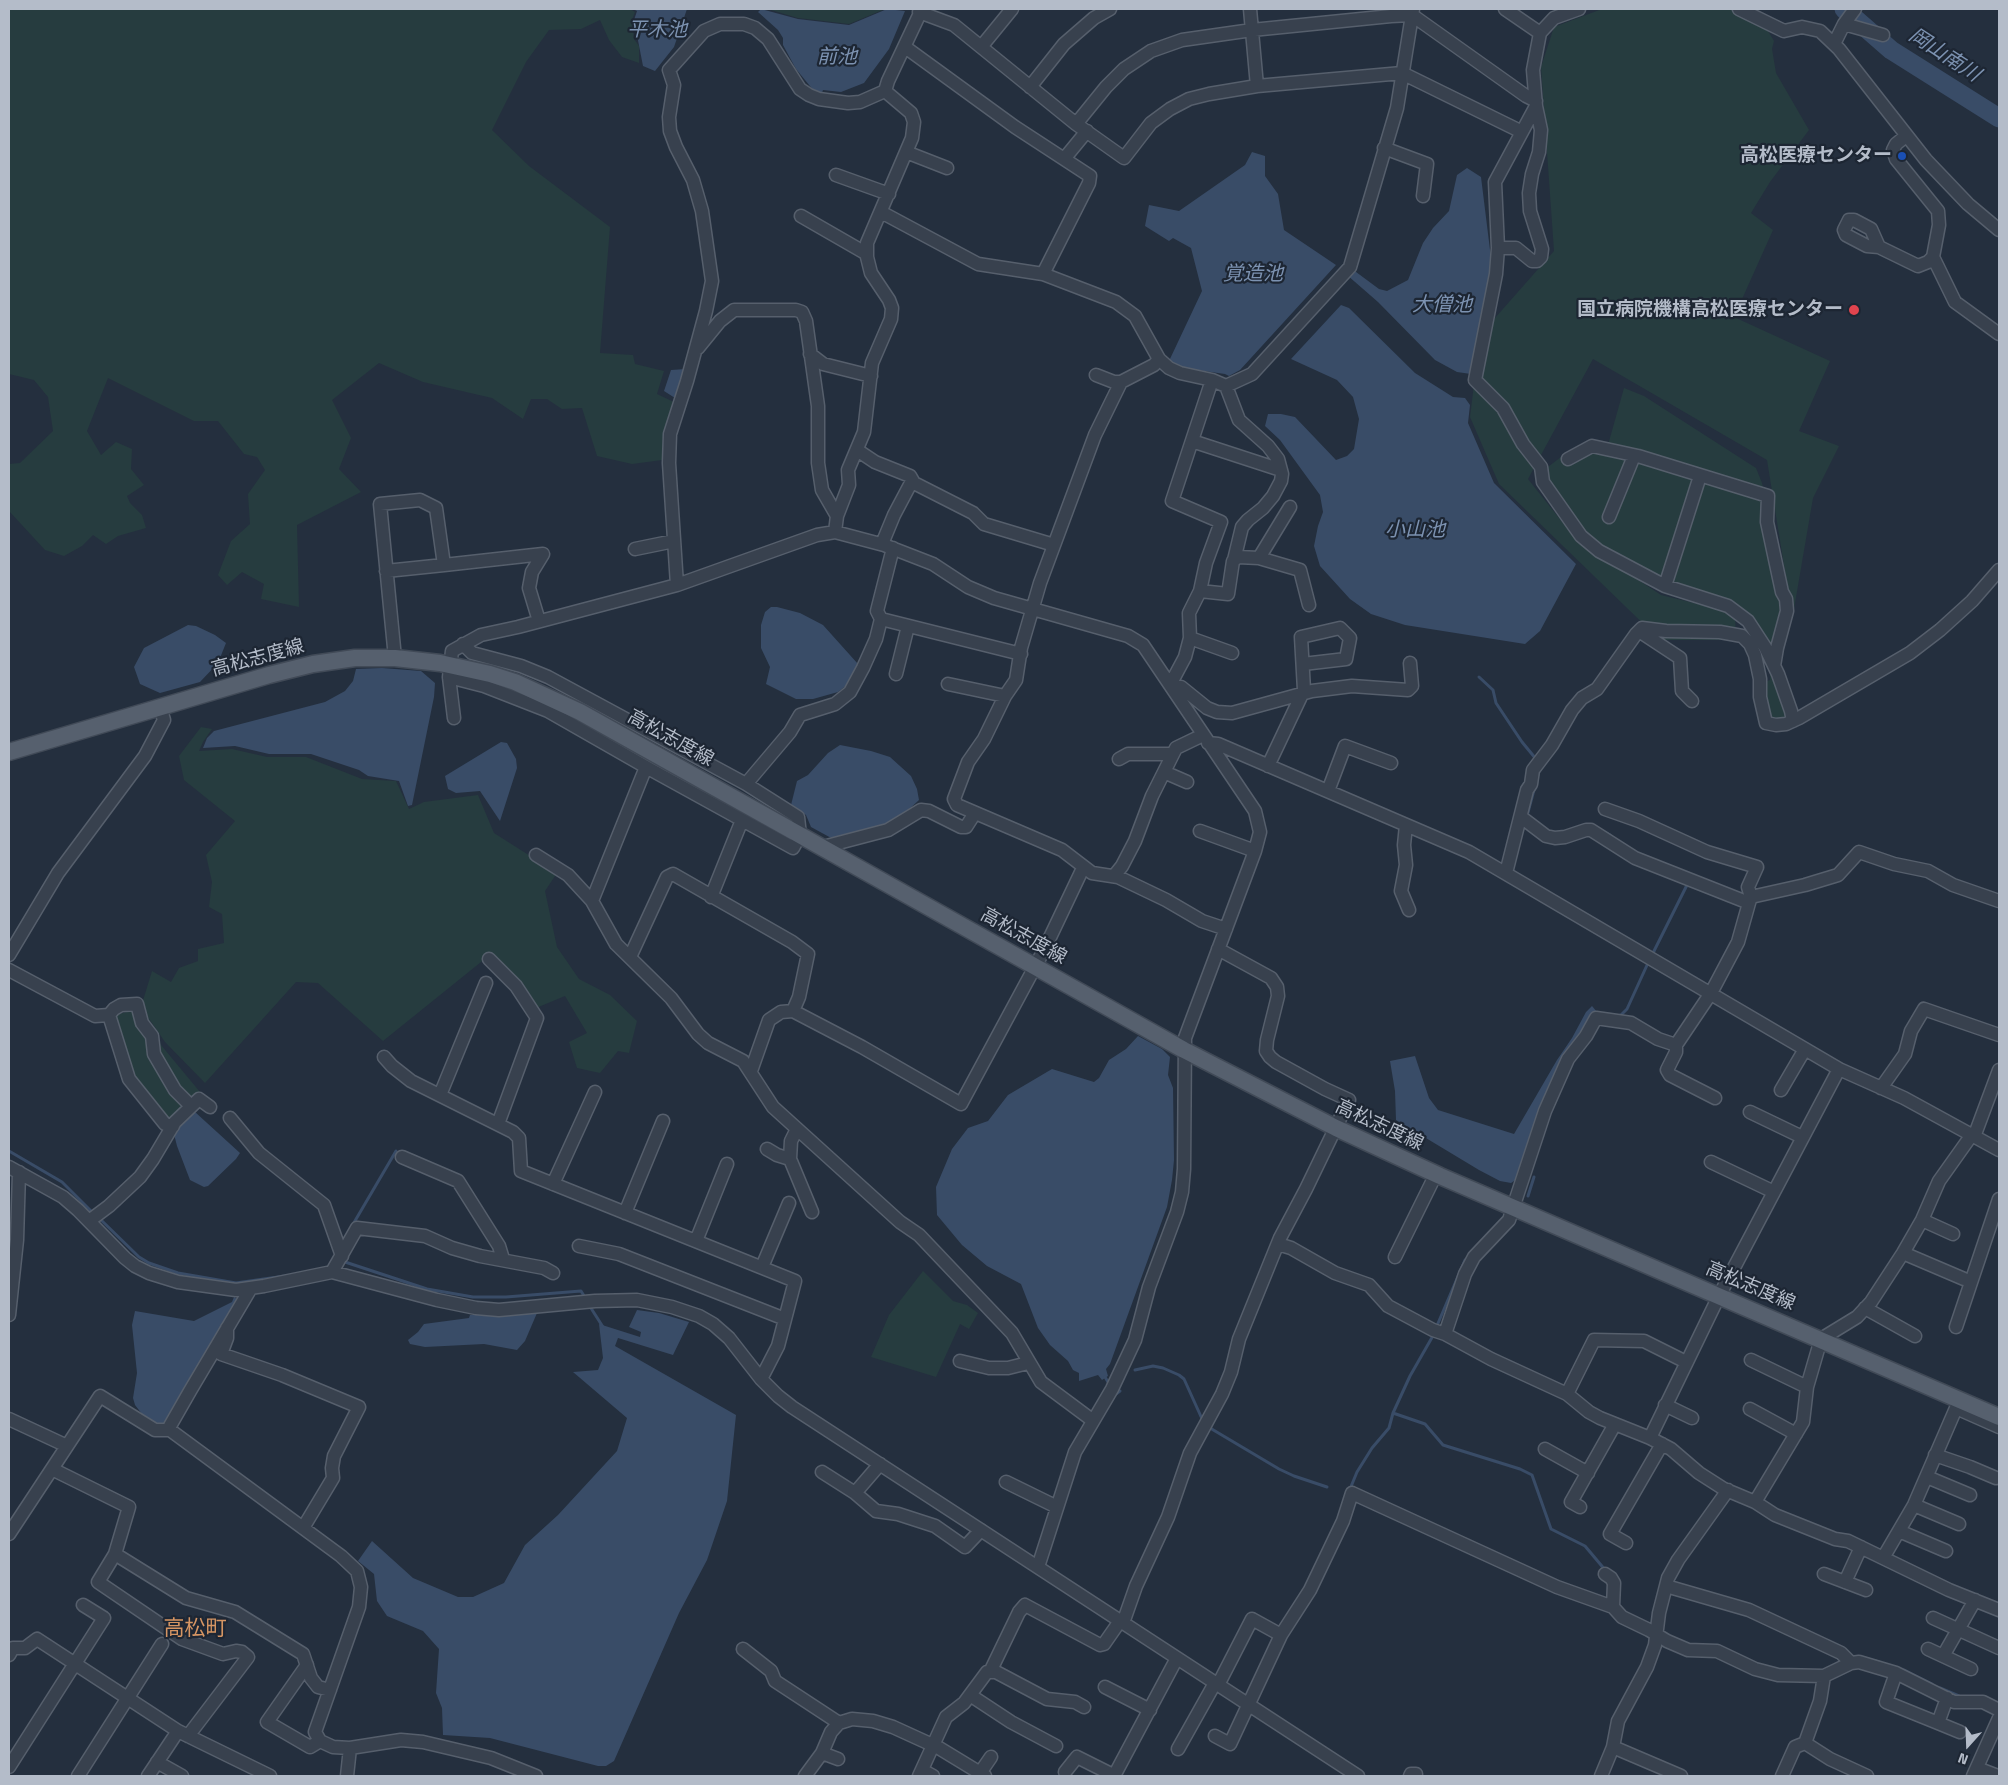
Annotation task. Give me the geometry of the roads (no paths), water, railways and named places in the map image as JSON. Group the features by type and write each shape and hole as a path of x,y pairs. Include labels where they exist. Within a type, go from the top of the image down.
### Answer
{"main road":[{"name":"高松志度線","path":"9,752 313,664 355,658 395,658 449,671 490,674 548,696 580,712 1184,1050 1336,1128 1436,1174 1821,1339 1958,1404 1999,1417"}],"street":[{"path":"980,47 1012,9"},
{"path":"1030,86 1064,44 1094,18 1110,9"},
{"path":"1250,9 1257,86"},
{"path":"1505,9 1540,33"},
{"path":"1498,248 1516,248 1532,261 1537,261 1541,257 1542,249 1530,211 1529,193 1532,174 1539,152 1541,130 1536,104 1534,70 1540,33 1554,18 1578,9"},
{"path":"1739,9 1784,31 1802,28 1820,32 1834,44 1926,160 1968,204 1999,230"},
{"path":"1834,44 1844,24 1855,9"},
{"path":"886,91 888,81 921,10 954,25 1124,158 1151,123 1170,109 1189,99 1257,86 1402,73 1522,132"},
{"path":"1226,386 1252,374 1350,267 1397,108 1412,12"},
{"path":"1064,159 1106,87 1124,69 1151,51 1182,40 1252,30 1412,12 1536,104"},
{"path":"677,585 669,463 670,434 695,352 712,281 702,211 693,180 670,131 669,117 674,85 669,70 704,31 720,24 744,24 755,28 768,39 800,89 809,95 819,99 848,103 860,102 886,91"},
{"path":"1844,24 1883,34"},
{"path":"905,47 1014,127 1090,176 1089,184 1043,274"},
{"path":"835,532 836,516 849,486 848,470 864,432 872,363 891,319 892,308 882,288 871,273 867,243 882,212 912,138 914,122 911,112 886,91"},
{"path":"1536,104 1495,182 1498,248 1496,274 1475,380 1503,408 1523,444 1541,467 1543,482 1582,536 1599,551 1665,586 1728,606 1748,621 1765,647 1774,666 1793,721"},
{"path":"1879,246 1918,266 1928,262 1933,257 1939,224 1938,211 1896,159 1893,150 1906,136"},
{"path":"1384,148 1427,164 1423,196"},
{"path":"906,152 947,168"},
{"path":"1908,174 1926,160"},
{"path":"836,175 889,194"},
{"path":"882,212 978,264 1043,274 1116,302 1135,316 1159,359 1169,368 1180,373 1212,380 1226,386 1239,420 1268,446 1278,459 1281,481 1278,489 1263,508 1242,527 1228,594 1200,591"},
{"path":"801,216 867,254"},
{"path":"1933,257 1955,302 1999,334"},
{"path":"695,352 720,321 734,310 796,310 802,312 806,321 818,406 818,464 822,490 836,516"},
{"path":"810,354 823,364 871,376"},
{"path":"1096,376 1114,382 1121,382 1154,365 1159,359"},
{"path":"1171,686 1185,658 1190,638 1189,613 1200,591 1206,564 1221,522 1172,501 1212,380"},
{"path":"1121,382 1095,435 1054,545 1032,610 1016,680 1004,696 984,739 968,762 954,799 957,805 1062,850 1074,858 1083,868 1092,873 1114,876 1166,900 1202,921 1226,929"},
{"path":"1192,441 1281,470"},
{"path":"1568,459 1592,446 1634,456 1768,496 1768,522 1782,592 1786,599 1787,611 1776,648 1774,666"},
{"path":"856,450 875,462 910,476 914,484 973,512 984,524 1054,545"},
{"path":"1610,517 1634,456"},
{"path":"1665,586 1700,476"},
{"path":"746,784 790,732 800,715 835,704 850,692 873,646 881,619 878,611 894,515 912,481"},
{"path":"395,658 380,504 420,500 436,508 444,565"},
{"path":"1259,558 1290,507"},
{"path":"454,718 449,671 452,651 481,635 677,585 817,535 835,532 888,546 934,564 968,587 994,598 1128,636 1144,644 1255,811 1260,832 1185,1038 1184,1169 1177,1212 1149,1286 1135,1340 1112,1389 1092,1420 1075,1452 1038,1567"},
{"path":"635,549 674,541"},
{"path":"386,571 543,554 532,572 529,588 539,621"},
{"path":"1234,560 1238,557 1259,558 1300,570 1309,605"},
{"path":"1506,873 1533,770 1552,745 1572,710 1582,698 1601,684 1642,628 1666,631 1720,632 1742,636 1750,644 1755,655 1760,679 1760,697 1766,723 1776,725 1793,721 1910,653 1940,630 1972,601 1999,570"},
{"path":"881,619 1021,654"},
{"path":"896,674 908,626"},
{"path":"1639,631 1680,658 1682,691 1692,701"},
{"path":"1190,638 1232,652"},
{"path":"449,671 548,711 793,848 800,834 798,817 746,784 548,677 521,666 472,652 463,644"},
{"path":"1171,686 1181,687 1199,702 1217,712 1232,713 1312,691 1352,686 1408,690 1412,686 1410,663"},
{"path":"1268,766 1304,690 1303,664"},
{"path":"948,684 1004,696"},
{"path":"9,955 58,872 145,756 164,720 160,707"},
{"path":"1114,876 1122,866 1135,841 1176,748 1206,739 1469,852 1838,1069 1904,1098 1972,1137 1999,1150"},
{"path":"1328,792 1345,746 1376,752 1391,763"},
{"path":"1119,760 1128,754 1173,754"},
{"path":"592,901 646,767"},
{"path":"1164,772 1186,782"},
{"path":"1605,809 1639,821 1707,852 1757,867 1748,888 1750,900 1738,942 1711,993 1676,1045 1676,1052 1667,1070 1670,1075 1715,1098"},
{"path":"823,848 888,830 920,810 928,811 966,827 975,812"},
{"path":"1521,817 1546,836 1556,838 1591,830 1635,858 1750,900 1838,875 1859,852 1894,864 1928,871 1953,885 1999,900"},
{"path":"711,897 742,820"},
{"path":"1406,825 1404,845 1406,865 1401,891 1409,910"},
{"path":"1200,832 1254,851"},
{"path":"536,855 568,875 592,901 616,944 671,998 698,1034 708,1043 743,1061 773,1107 900,1222 919,1235 1012,1333 1040,1382 1092,1420"},
{"path":"751,1071 769,1020 781,1012 793,1011 862,1047 960,1104 1035,966 1083,868"},
{"path":"630,957 667,877 673,874 792,942 808,954 799,997 793,1011"},
{"path":"990,1672 1019,1612 1025,1605 1100,1645 1104,1644 1121,1622 1168,1517 1190,1453 1222,1394 1231,1372 1239,1339 1278,1244 1349,1100 1276,1062 1266,1051 1278,996 1274,983 1271,978 1218,949"},
{"path":"489,959 516,986 537,1018 498,1124"},
{"path":"9,970 95,1016 109,1015 122,1004 137,1004 142,1023 152,1036 154,1054 175,1090 191,1106"},
{"path":"440,1095 486,983"},
{"path":"1881,1088 1905,1054 1911,1031 1924,1010 1999,1035"},
{"path":"109,1015 129,1079 165,1124 172,1126"},
{"path":"1439,1332 1474,1257 1509,1220 1546,1111 1568,1058 1586,1036 1596,1018 1631,1023 1658,1039 1676,1045"},
{"path":"1781,1090 1805,1049"},
{"path":"384,1057 411,1081 513,1132 519,1138 521,1171 795,1281 778,1346 761,1379"},
{"path":"1650,1438 1664,1405 1838,1069"},
{"path":"1755,1502 1803,1422 1807,1387 1821,1339 1856,1318 1903,1253 1922,1220 1939,1181 1972,1137 1999,1070"},
{"path":"553,1184 595,1092"},
{"path":"89,1221 109,1206 140,1177 172,1126 191,1106 199,1099 210,1107"},
{"path":"1986,1102 1999,1106"},
{"path":"1750,1112 1802,1137"},
{"path":"230,1118 259,1153 324,1205 342,1256"},
{"path":"626,1213 663,1121"},
{"path":"797,1129 791,1141 790,1159 812,1212"},
{"path":"767,1149 777,1155 790,1159"},
{"path":"402,1157 458,1181 499,1246 503,1259"},
{"path":"1711,1162 1774,1192"},
{"path":"696,1241 727,1164"},
{"path":"14,1169 62,1198 89,1221 125,1258 148,1273 178,1282 236,1290 332,1272 437,1300 476,1308 499,1310 595,1301 637,1300 690,1313 713,1324 729,1338 761,1379 792,1407 1358,1776"},
{"path":"9,1315 17,1240 14,1169"},
{"path":"1395,1257 1436,1174"},
{"path":"1956,1327 1999,1199"},
{"path":"762,1267 789,1203"},
{"path":"1922,1220 1953,1234"},
{"path":"332,1272 357,1228 425,1236 461,1251 544,1268 553,1273"},
{"path":"1278,1244 1291,1248 1335,1273 1369,1285 1388,1306 1491,1360 1567,1394 1590,1412 1662,1444 1671,1449 1699,1473 1794,1524 1834,1539 1848,1541 1949,1590 1999,1610"},
{"path":"579,1246 619,1254 785,1319"},
{"path":"1903,1253 1964,1279"},
{"path":"170,1430 170,1426 251,1288"},
{"path":"1865,1308 1915,1336"},
{"path":"227,1328 227,1338 221,1354 282,1374 360,1407 334,1456 333,1478 303,1528"},
{"path":"1567,1394 1594,1340 1644,1341 1686,1362"},
{"path":"1751,1360 1807,1387"},
{"path":"960,1361 989,1368 1008,1368 1028,1363"},
{"path":"9,1534 100,1396 155,1430 170,1430 341,1556 357,1571 361,1586 359,1607 315,1732 320,1741 333,1747 350,1748 400,1740 423,1742 492,1758 536,1776"},
{"path":"1883,1558 1914,1504 1958,1404 1999,1427"},
{"path":"1664,1405 1692,1418"},
{"path":"1750,1409 1796,1434"},
{"path":"9,1419 67,1446"},
{"path":"1580,1507 1571,1502 1615,1424"},
{"path":"1626,1543 1610,1534 1662,1444"},
{"path":"1545,1449 1588,1473"},
{"path":"1934,1455 1996,1478"},
{"path":"854,1494 880,1464"},
{"path":"52,1469 129,1507 115,1554 98,1582 182,1639 223,1654 236,1651 242,1652 248,1657 148,1776"},
{"path":"822,1472 876,1511 898,1514 936,1526 965,1547 981,1530"},
{"path":"1926,1477 1970,1495"},
{"path":"1006,1482 1057,1507"},
{"path":"1601,1776 1613,1747 1618,1721 1647,1666 1657,1631 1666,1586 1678,1560 1728,1490"},
{"path":"1215,1736 1230,1744 1250,1705 1281,1635 1310,1590 1343,1521 1352,1492 1387,1510 1400,1513 1558,1587 1614,1607 1622,1617 1649,1630 1657,1631 1688,1650 1717,1651 1770,1673 1824,1676 1836,1672 1851,1663 1859,1662 1896,1673 1954,1702 1983,1702 1999,1710"},
{"path":"1914,1504 1959,1524"},
{"path":"1899,1531 1946,1552"},
{"path":"1845,1582 1861,1547"},
{"path":"115,1554 186,1598 235,1612 303,1654 311,1678 318,1687 330,1690"},
{"path":"1605,1574 1614,1583 1614,1607"},
{"path":"1824,1574 1866,1590"},
{"path":"1666,1586 1749,1610 1841,1653 1851,1663"},
{"path":"1943,1656 1974,1600"},
{"path":"9,1767 104,1618 83,1605"},
{"path":"1178,1749 1217,1684 1252,1618 1281,1635"},
{"path":"1934,1618 1999,1648"},
{"path":"9,1655 13,1648 25,1648 37,1640 183,1733 270,1776"},
{"path":"78,1776 162,1644"},
{"path":"742,1649 771,1670 775,1681 839,1723"},
{"path":"1928,1649 1970,1669"},
{"path":"1065,1772 1077,1757 1114,1776 1177,1658"},
{"path":"306,1665 267,1722 310,1747 320,1741"},
{"path":"925,1774 936,1737 946,1717 964,1703 987,1672 996,1672 1047,1699 1075,1702 1084,1707"},
{"path":"1896,1673 1886,1702 1960,1732"},
{"path":"1782,1776 1795,1747 1805,1743 1820,1701 1824,1676"},
{"path":"1105,1687 1150,1710"},
{"path":"970,1695 1022,1722 1056,1746"},
{"path":"1938,1723 1947,1698"},
{"path":"1998,1776 1975,1772 1999,1718"},
{"path":"808,1776 822,1753 831,1732 839,1723 852,1719 873,1721 893,1727 934,1746 982,1775 991,1757"},
{"path":"1805,1743 1830,1759 1867,1776"},
{"path":"1613,1747 1680,1776"},
{"path":"347,1776 350,1748"},
{"path":"822,1753 838,1759"},
{"path":"158,1762 182,1776"}],"water":[{"name":"平木池","path":"633,9 687,9 674,47 655,71 643,66 634,20 637,11"},
{"name":"前池","path":"761,9 798,19 849,25 887,9 905,11 889,49 864,83 841,92 823,90 821,95 814,91 796,69 783,45 783,38 778,30 758,12"},
{"name":"覚造池","path":"1252,152 1265,156 1265,176 1278,194 1284,230 1336,265 1240,370 1229,376 1183,368 1169,361 1202,291 1191,248 1173,238 1169,241 1145,226 1149,205 1179,211 1245,165"},
{"name":"大僧池","path":"1467,168 1481,177 1492,266 1471,374 1457,372 1435,360 1378,302 1347,275 1352,269 1379,289 1387,291 1408,280 1423,243 1433,228 1449,211 1457,175"},
{"name":"小山池","path":"1341,305 1349,308 1415,373 1453,397 1465,398 1470,405 1468,423 1494,483 1576,564 1540,631 1525,644 1405,625 1371,614 1350,599 1320,566 1314,546 1323,512 1320,495 1280,440 1265,426 1268,414 1295,417 1336,460 1347,456 1354,449 1359,419 1353,397 1337,380 1291,359"},
{"path":"686,369 675,398 664,391 671,370"},
{"path":"771,607 800,613 823,625 858,664 847,685 838,692 813,699 796,699 766,684 770,667 761,648 761,625 765,612"},
{"path":"188,625 196,626 215,635 226,643 218,663 200,682 160,693 140,684 134,667 144,648"},
{"path":"382,668 421,671 435,683 434,697 412,805 408,806 399,781 368,776 359,770 311,754 269,754 235,746 203,748 207,738 214,731 325,702 345,691 353,681 356,669"},
{"path":"501,742 507,743 516,759 517,768 500,821 480,791 456,793 448,789 445,776"},
{"path":"840,745 890,757 911,776 917,789 919,800 905,813 892,821 876,828 833,839 811,827 806,815 791,805 797,781 808,775 828,753"},
{"path":"1592,1006 1597,1012 1583,1035 1520,1177 1511,1183 1500,1181 1479,1170 1396,1120 1395,1091 1390,1061 1415,1056 1429,1098 1438,1110 1514,1134 1586,1012"},
{"path":"1138,1036 1162,1049 1170,1057 1168,1075 1173,1088 1174,1160 1172,1180 1167,1207 1110,1364 1106,1369 1108,1376 1102,1380 1098,1375 1079,1381 1079,1373 1073,1370 1068,1361 1050,1345 1038,1328 1021,1284 987,1266 962,1245 937,1215 936,1187 952,1149 968,1128 988,1121 1008,1095 1052,1069 1094,1082 1099,1078 1109,1060 1126,1049"},
{"path":"195,1112 240,1153 208,1186 204,1187 190,1180 174,1134 178,1126"},
{"path":"234,1297 239,1300 167,1420 163,1424 157,1425 145,1418 135,1405 133,1398 137,1373 132,1325 135,1311 194,1321 232,1302"},
{"path":"637,1310 659,1313 689,1322 673,1355 618,1338 615,1346 736,1415 727,1501 707,1560 679,1613 614,1761 606,1766 598,1766 490,1738 443,1735 442,1708 436,1693 439,1649 423,1631 387,1616 377,1601 374,1574 358,1561 372,1541 413,1578 458,1597 473,1597 504,1583 525,1545 558,1515 617,1451 627,1418 573,1372 598,1370 603,1358 599,1324 640,1337 641,1332 629,1327"},
{"path":"537,1313 525,1341 517,1350 484,1344 425,1347 410,1344 408,1340 424,1324 469,1318 470,1315"}],"waterway":[{"name":"岡山南川","path":"1844,9 1891,50 1999,118"},
{"path":"1479,677 1493,690 1496,703 1522,742 1536,759"},
{"path":"1527,816 1539,771"},
{"path":"1592,825 1610,835"},
{"path":"1653,953 1688,883"},
{"path":"1617,1016 1627,1009 1648,963"},
{"path":"9,1151 62,1182 94,1214"},
{"path":"352,1226 396,1151"},
{"path":"1528,1196 1534,1177"},
{"path":"99,1218 139,1257 149,1263 178,1273 236,1283 285,1276"},
{"path":"1436,1328 1465,1260"},
{"path":"342,1261 427,1289 473,1297 506,1297 581,1291 586,1299"},
{"path":"589,1305 603,1327"},
{"path":"1434,1334 1410,1376 1393,1413 1425,1424 1443,1445 1520,1469 1532,1475 1551,1529 1585,1546 1606,1571"},
{"path":"1135,1370 1153,1366 1179,1375 1184,1379 1203,1421"},
{"path":"1105,1377 1108,1382"},
{"path":"1116,1394 1120,1391"},
{"path":"1350,1489 1357,1472 1372,1448 1389,1428 1393,1413"},
{"path":"1210,1428 1279,1469 1327,1487"},
{"path":"1861,1657 1879,1662"},
{"path":"1904,1670 1932,1684"},
{"path":"1940,1688 1959,1696"}],"place":[{"name":"高松医療センター","path":"1902,156"},
{"name":"国立病院機構高松医療センター","path":"1854,310"}],"district":[{"name":"高松町","path":"195,1630"}]}
